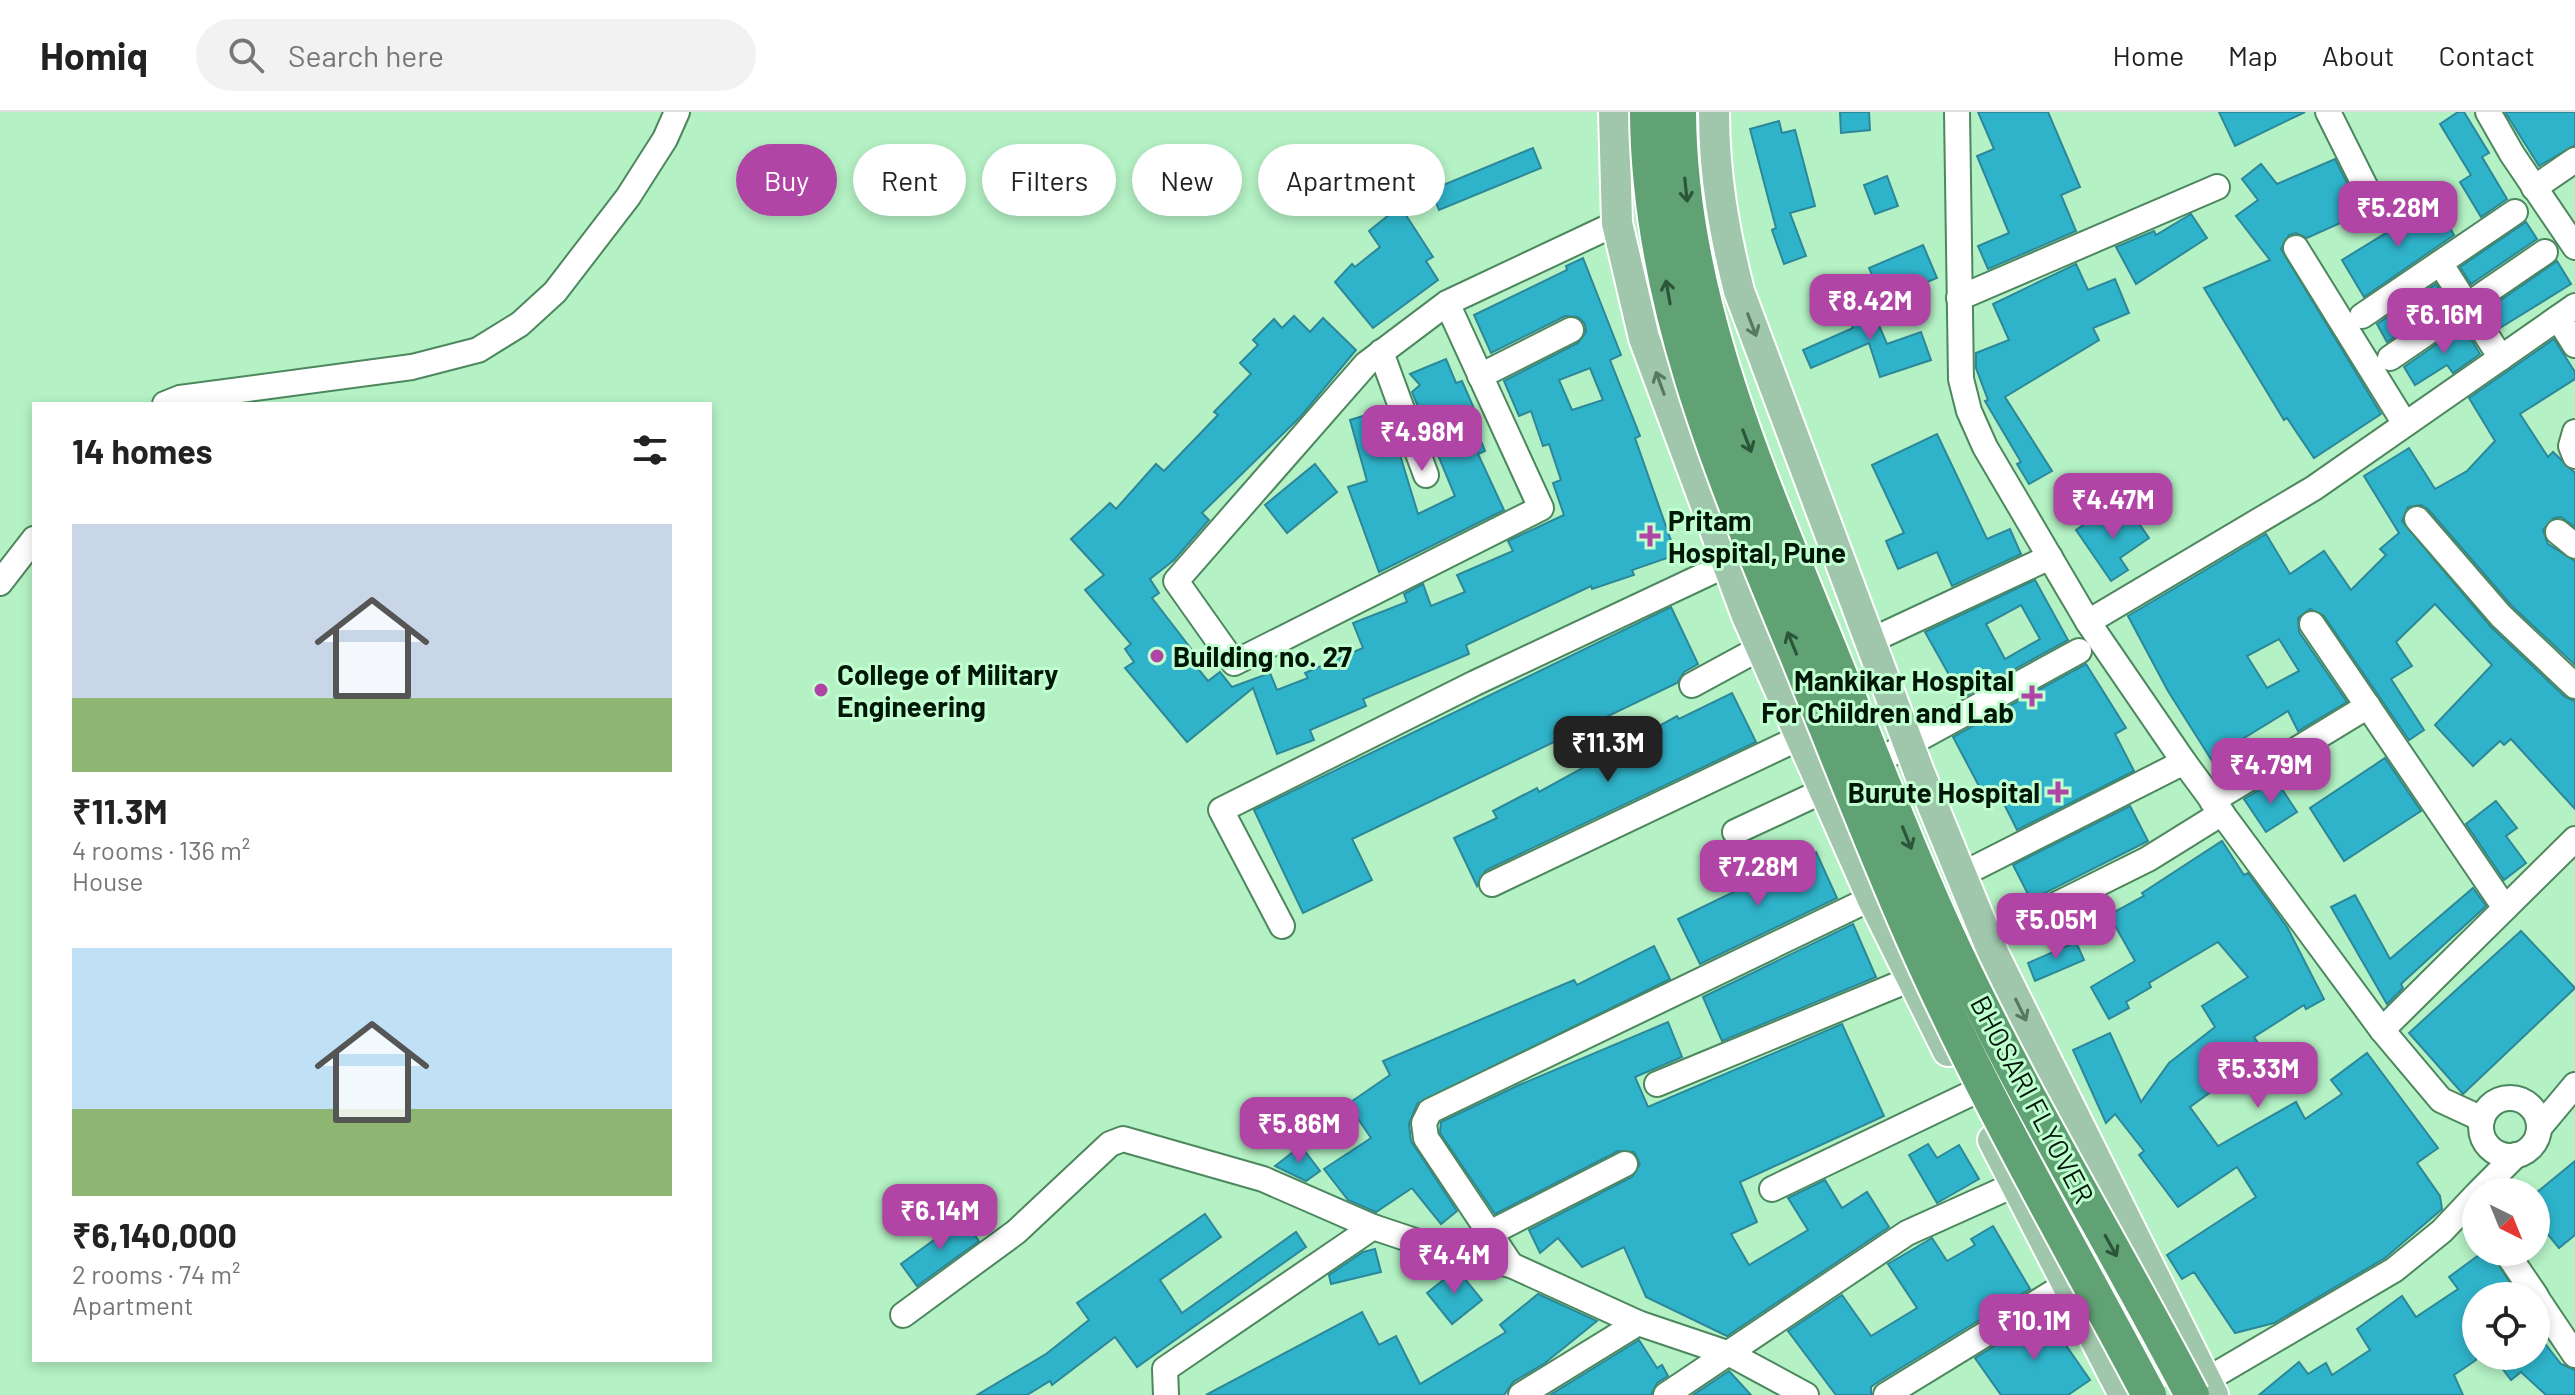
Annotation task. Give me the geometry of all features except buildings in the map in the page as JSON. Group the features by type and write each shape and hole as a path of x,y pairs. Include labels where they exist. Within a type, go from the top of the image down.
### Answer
{"highway":[{"name":"BHOSARI FLYOVER","path":"1647,112 1657,232 1674,328 1732,492 1916,944 1985,1085 2149,1395"},
{"name":"BHOSARI FLYOVER","path":"1679,112 1690,227 1706,320 1741,426 1945,931 2014,1070 2204,1391"}],"main road":[{"path":"1614,112 1617,223 1644,338 1728,564 1872,898 2124,1395"},
{"path":"1714,112 1714,161 1722,223 1739,291 1870,641 1987,939 2204,1391"}],"street":[{"path":"170,402 180,398 412,367 478,350 520,324 555,292 628,197 665,139 677,112"},
{"path":"1957,112 1961,379 1969,411 1985,447 2088,622 2217,807 2382,1030 2441,1100 2482,1119"},
{"path":"2328,112 2371,198"},
{"path":"2488,112 2534,188 2572,236"},
{"path":"2534,188 2575,160"},
{"path":"1959,298 2217,187"},
{"path":"2354,322 2515,212"},
{"path":"1447,303 1541,508 1234,663 1176,581 1366,364 1447,303 1617,223"},
{"path":"2296,248 2354,322 2405,424"},
{"path":"2390,358 2545,252"},
{"path":"2440,263 2501,358"},
{"path":"2088,622 2314,488 2567,312 2575,345"},
{"path":"1480,376 1571,330"},
{"path":"1381,352 1426,475"},
{"path":"2575,432 2571,446 2575,456"},
{"path":"2417,519 2501,616 2575,686"},
{"path":"0,583 32,542"},
{"path":"1870,641 2050,557"},
{"path":"1282,926 1221,810 1475,683 1728,564"},
{"path":"2312,624 2505,908"},
{"path":"1692,685 1762,647"},
{"path":"1735,832 1825,790 2079,651"},
{"path":"1987,939 2148,859 2217,807 2368,706"},
{"path":"1492,884 1801,737"},
{"path":"1961,875 2184,762"},
{"path":"2382,1030 2575,839"},
{"path":"1511,1265 1426,1138 1424,1123 1430,1111 1872,898"},
{"path":"1657,1084 1911,979"},
{"path":"2495,1178 2516,1155 2532,1146 2539,1128 2575,1085"},
{"path":"1772,1189 1970,1094"},
{"path":"2516,1155 2506,1156 2489,1147 2481,1129 2482,1119 2498,1100 2515,1098 2535,1112 2539,1128"},
{"path":"903,1315 1016,1232 1110,1144 1123,1139 1263,1179 1373,1227 1445,1251 1511,1265 1638,1323 1730,1354 1806,1395"},
{"path":"1490,1233 1625,1164"},
{"path":"1666,1395 1907,1233 2016,1184"},
{"path":"2178,1395 2204,1391 2394,1270 2462,1213"},
{"path":"1166,1395 1165,1369 1373,1227"},
{"path":"1886,1395 2067,1284"},
{"path":"2550,1317 2575,1355"},
{"path":"1521,1395 1638,1323"}],"place":[{"name":"Pritam Hospital, Pune","path":"1650,536"},
{"name":"Building no. 27","path":"1157,656"},
{"name":"College of Military Engineering","path":"821,690"},
{"name":"Mankikar Hospital For Children and Lab","path":"2032,696"},
{"name":"Burute Hospital","path":"2058,792"}]}
